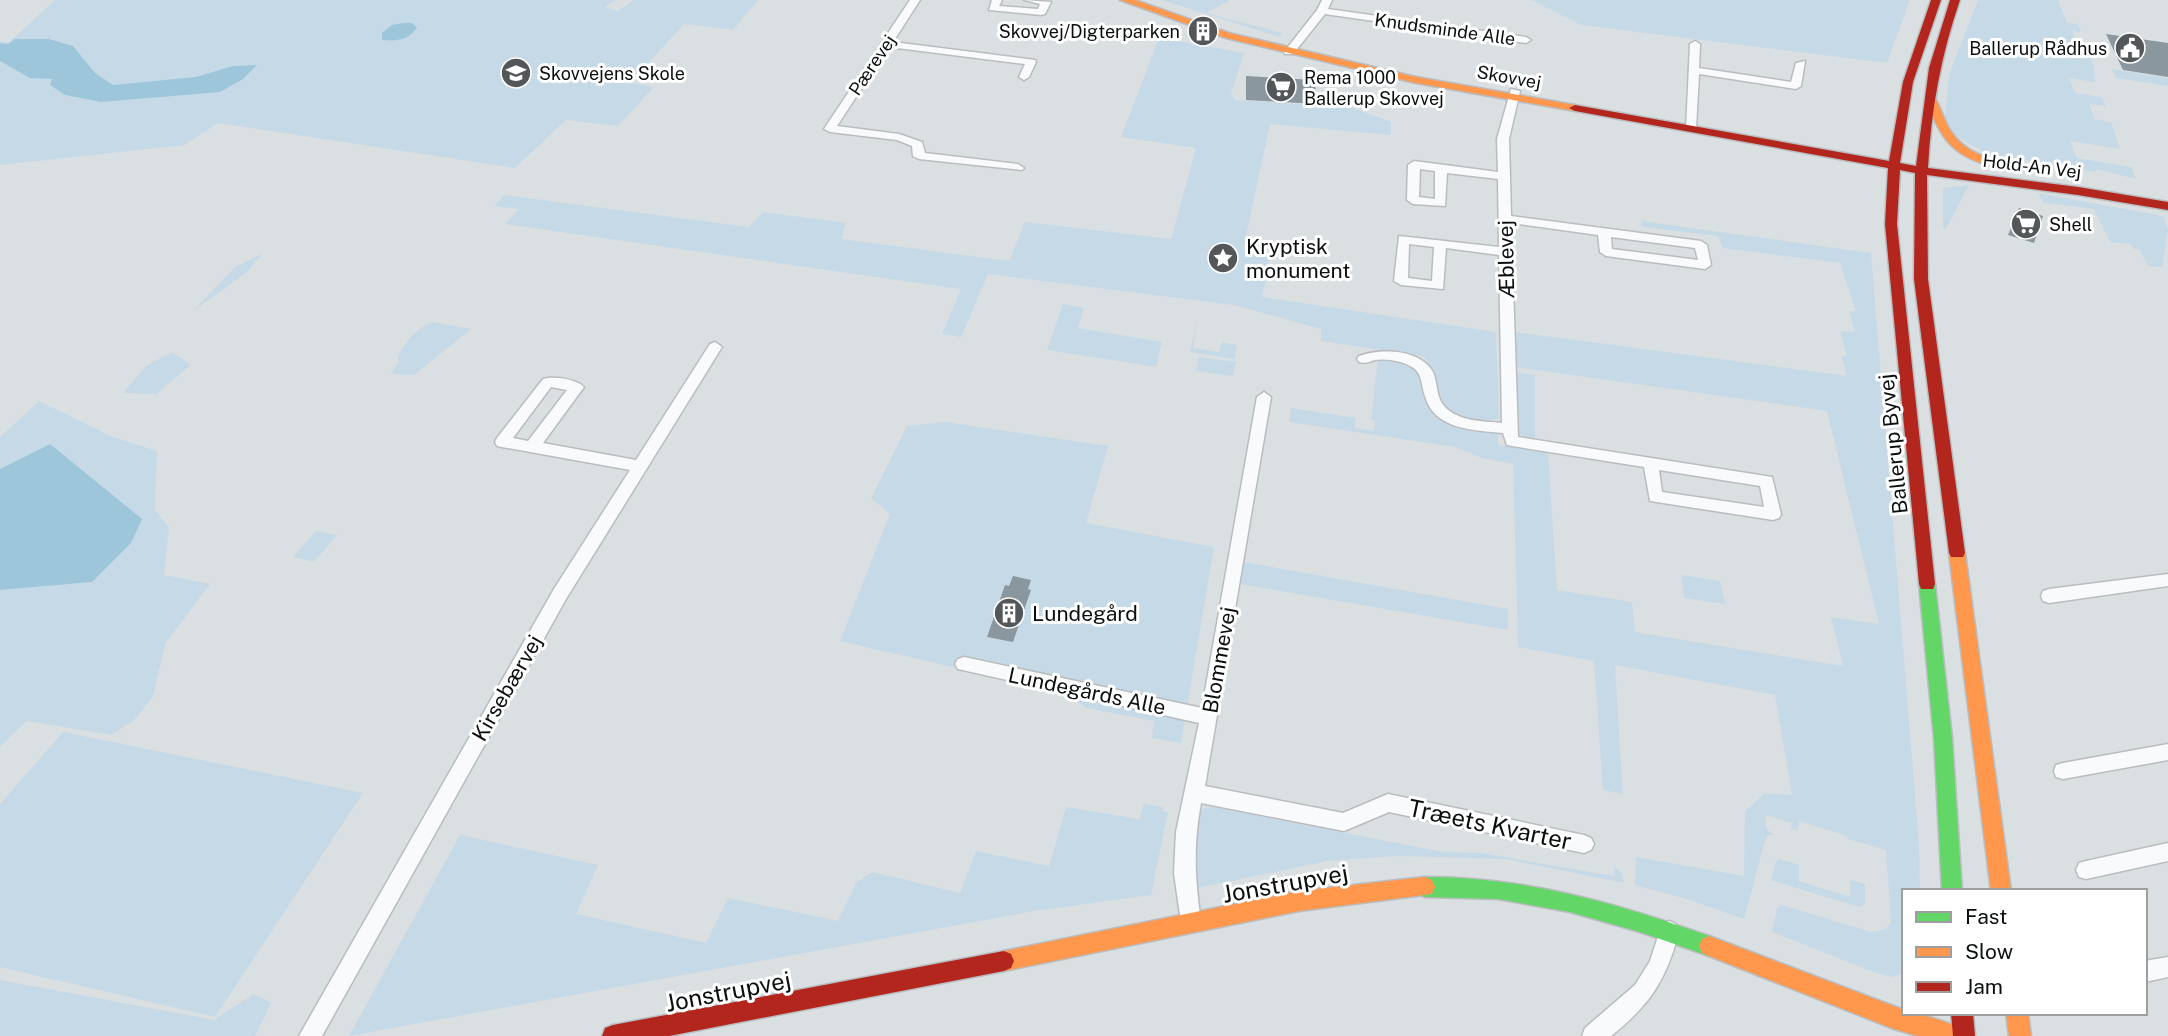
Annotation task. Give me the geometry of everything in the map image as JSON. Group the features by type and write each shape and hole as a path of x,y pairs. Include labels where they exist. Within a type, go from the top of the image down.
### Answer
{"main road":[{"name":"Skovvej","path":"1125,0 1192,25 1291,49"},
{"name":"Skovvej","path":"1145,0 1198,20 1363,70 1892,159"},
{"name":"Ballerup Byvej","path":"1936,0 1909,70 1892,159 1891,224 1943,738 1952,889"},
{"path":"1955,0 1946,18 1933,59 1929,90 1923,164 1921,279 2001,889"},
{"path":"1929,90 1944,137 1966,155 1992,164 2103,186"},
{"name":"Hold-An Vej","path":"1892,159 2168,206"},
{"name":"Hold-An Vej","path":"1923,164 2161,195"},
{"path":"1923,164 2161,195"},
{"name":"Jonstrupvej","path":"613,1036 1191,922 1407,888 1480,888 1611,913 1669,931 1953,1036"},
{"path":"1962,1015 1964,1036"},
{"path":"2017,1015 2020,1036"}],"street":[{"name":"Pærevej","path":"915,0 830,130 899,138 918,144 919,156 1018,168"},
{"path":"997,0 993,8 1041,12 1046,2 1029,0"},
{"path":"1291,49 1328,0"},
{"name":"Knudsminde Alle","path":"1322,11 1526,40"},
{"path":"887,44 1031,62 1024,77"},
{"path":"1691,124 1695,44"},
{"path":"1693,70 1796,86 1801,62"},
{"name":"Æblevej","path":"1509,429 1503,139 1515,94"},
{"path":"1441,169 1505,176"},
{"path":"1506,219 1701,245 1705,265 1606,252 1604,233"},
{"path":"1440,244 1505,251"},
{"name":"Kirsebærvej","path":"310,1036 560,594 715,348"},
{"path":"1364,359 1375,354 1412,359 1424,368 1438,411 1453,421 1509,429 1512,440 1768,481 1773,514 1655,497 1651,463"},
{"path":"532,447 577,387 548,382 502,442 640,466"},
{"name":"Blommevej","path":"1191,922 1184,873 1186,832 1209,717 1264,397"},
{"path":"2049,596 2168,580"},
{"name":"Lundegårds Alle","path":"964,664 1209,717"},
{"path":"2063,771 2168,752"},
{"name":"Træets Kvarter","path":"1194,793 1344,822 1388,803 1584,844"},
{"path":"2086,870 2168,852"},
{"path":"1593,1036 1637,1002 1662,962 1669,931"},
{"path":"2147,972 2168,967"}],"shaded area":[{"path":"55,0 616,0 604,7 618,11 634,0 758,0 733,30 684,24 630,83 654,87 618,126 566,120 515,168 218,123 185,145 0,165 0,41 8,43"},
{"path":"1162,0 1230,0 1206,13 1282,33 1280,37"},
{"path":"1531,0 1910,0 1887,63 1581,25"},
{"path":"1978,0 2058,0 2067,23 2078,24 2081,32 2072,31 2074,38 2083,40 2094,66 2095,82 2069,78 2075,93 2102,97 2106,106 2089,104 2094,119 2111,122 2120,149 2070,141 2077,158 2131,167 2136,179 2096,169 2097,172 1987,154 1955,135 1945,117 1949,75"},
{"path":"1159,38 1244,53 1231,94 1235,100 1350,107 1391,122 1391,135 1270,124 1243,250 1270,257 1262,297 1496,332 1499,419 1491,421 1455,416 1447,410 1427,360 1422,356 1321,341 1321,329 1234,305 988,274 961,337 942,334 961,289 505,224 519,209 495,206 504,195 748,227 764,212 846,223 841,239 1009,261 1025,222 1171,239 1196,148 1121,137"},
{"path":"2112,69 2168,78 2168,86 2116,78"},
{"path":"1969,185 1946,229 1943,228 1943,188"},
{"path":"2038,193 2163,216 2168,229 2162,267 2148,266 2139,249 2134,249 2130,244 2110,242 2094,209 2044,203"},
{"path":"1641,221 1871,253 1919,845 1920,889 1902,889 1902,974 1892,977 1876,973 1772,932 1777,908 1782,905 1871,932 1886,929 1891,923 1886,850 1848,839 1847,836 1799,821 1798,831 1792,829 1791,823 1766,815 1766,828 1773,835 1768,835 1764,845 1744,919 1687,899 1635,885 1636,857 1744,876 1745,811 1765,793 1792,795 1775,695 1615,665 1623,794 1603,790 1594,661 1518,647 1513,464 1482,458 1455,447 1289,422 1291,408 1356,418 1355,428 1374,431 1375,421 1371,420 1378,359 1412,364 1418,368 1434,416 1441,421 1497,433 1498,445 1548,452 1557,590 1632,602 1635,632 1843,666 1831,617 1879,624 1827,411 1516,367 1515,332 1847,376 1841,356 1847,356 1840,331 1855,332 1849,312 1856,311 1840,263 1723,248 1718,236 1642,227"},
{"path":"262,254 247,272 192,312 235,267"},
{"path":"1063,304 1084,308 1078,328 1162,342 1156,367 1047,350"},
{"path":"1197,321 1193,348 1219,352 1222,342 1237,345 1235,359 1190,352"},
{"path":"432,322 471,329 414,375 391,374 407,341"},
{"path":"172,352 191,365 156,394 123,393 146,366"},
{"path":"1199,357 1236,362 1233,376 1196,371"},
{"path":"1514,372 1535,375 1535,440 1516,433"},
{"path":"39,401 113,437 157,451 155,510 169,527 164,575 210,584 165,644 153,697 134,720 112,735 27,721 0,747 0,590 92,582 50,444 0,469 0,437"},
{"path":"945,422 1108,446 1086,523 1214,547 1181,743 1152,738 1154,721 1087,708 1076,701 982,674 840,641 890,514 871,498 907,426"},
{"path":"316,531 337,535 314,562 293,557"},
{"path":"1244,562 1508,609 1508,630 1240,584"},
{"path":"1681,575 1720,581 1725,604 1684,598"},
{"path":"63,732 363,793 215,1017 0,967 0,804"},
{"path":"1144,804 1163,807 1163,811 1168,812 1151,895 1034,911 349,1036 460,835 598,865 576,914 706,943 728,898 838,921 856,883 872,872 960,893 976,851 1049,866 1066,807 1139,819"},
{"path":"1213,807 1443,852 1481,853 1614,876 1614,866 1622,874 1624,883 1506,859 1398,856 1327,861 1193,889 1198,813"},
{"path":"1780,859 1799,865 1799,881 1850,897 1850,880 1865,884 1865,904 1860,907 1852,905 1771,880 1776,861"},
{"path":"0,980 214,1020 254,994 271,1003 255,1036 0,1036"}],"water":[{"path":"412,23 417,27 406,38 382,40 382,33 392,25"},
{"path":"15,39 49,39 73,46 95,73 113,85 196,77 233,66 257,65 243,79 220,92 101,102 65,95 50,85 52,79 30,78 0,61 0,43 8,44"},
{"path":"50,444 142,519 131,543 92,582 0,590 0,469"}],"building":[{"name":"Ballerup Rådhus","path":"2106,34 2168,43 2168,77 2123,70"},
{"name":"Rema 1000 Ballerup Skovvej","path":"1246,76 1315,80 1317,104 1246,100"},
{"name":"Shell","path":"2019,208 2043,216 2034,243 2008,235"},
{"name":"Lundegård","path":"1013,576 1031,580 1028,589 1031,590 1013,642 987,637 1005,585 1009,586"}],"traffic: fast":[{"path":"1927,584 1943,738 1952,889"},
{"path":"1425,887 1498,889 1570,902 1709,946"}],"traffic: slow":[{"path":"1125,0 1226,35 1416,80 1575,108"},
{"path":"1932,102 1946,133 1963,151 1973,157 2018,169"},
{"path":"1957,553 2001,889"},
{"path":"1004,961 1299,901 1425,887"},
{"path":"1709,946 1894,1018 1953,1036"},
{"path":"2017,1015 2020,1036"}],"traffic: jam":[{"path":"1927,584 1891,224 1894,166 1902,109 1916,54 1936,0"},
{"path":"1955,0 1943,34 1928,102 1921,172 1920,243 1921,279 1957,553"},
{"path":"1575,108 1937,173 2078,191 2168,206"},
{"path":"613,1036 1004,961"},
{"path":"1962,1015 1964,1036"}],"place":[{"name":"Skovvej/Digterparken","path":"1203,31"},
{"name":"Ballerup Rådhus","path":"2130,48"},
{"name":"Skovvejens Skole","path":"516,73"},
{"name":"Rema 1000 Ballerup Skovvej","path":"1281,87"},
{"name":"Shell","path":"2026,224"},
{"name":"Kryptisk monument","path":"1223,258"},
{"name":"Lundegård","path":"1009,613"}]}
